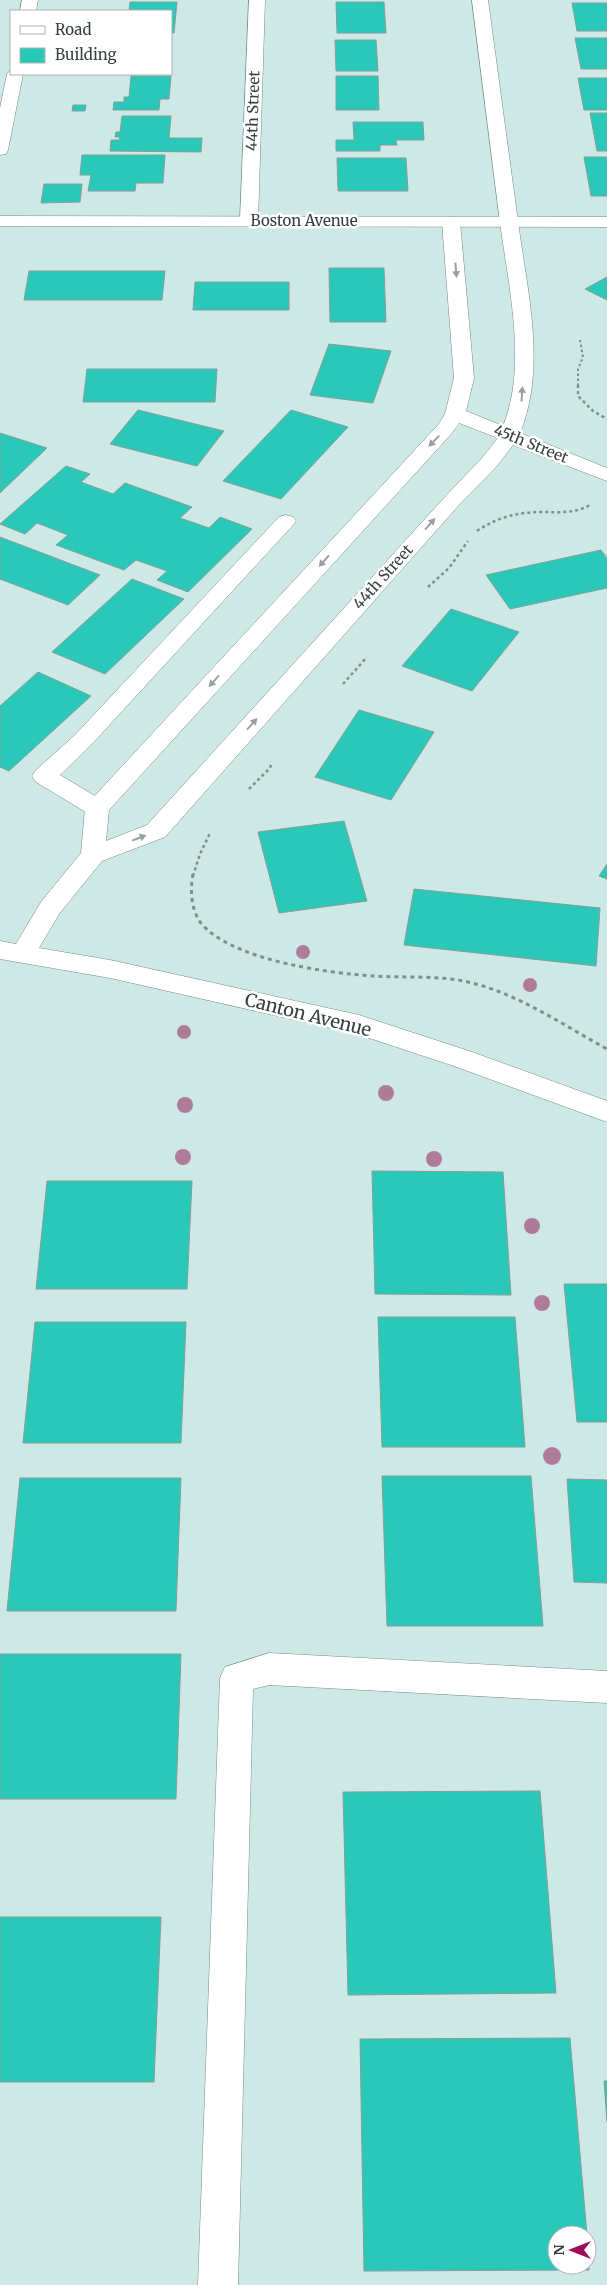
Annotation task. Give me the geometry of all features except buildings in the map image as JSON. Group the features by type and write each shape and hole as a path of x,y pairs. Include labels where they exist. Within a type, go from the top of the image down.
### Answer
{"street":[{"name":"44th Street","path":"249,221 257,0"},
{"name":"44th Street","path":"93,855 156,831 451,502 490,462 509,436 522,403 525,356 480,0"},
{"path":"0,150 16,75"},
{"name":"Boston Avenue","path":"0,222 607,222"},
{"path":"12,952 93,855 97,808 445,429 455,414 464,378 451,222"},
{"name":"45th Street","path":"455,414 606,474"},
{"path":"97,808 44,776 89,734 286,522"},
{"name":"Canton Avenue","path":"12,952 110,969 358,1025 463,1059 607,1112"},
{"path":"218,2285 236,1678 270,1669 607,1687"}],"path":[{"path":"580,340 584,357 578,369 578,396 592,411 607,419"},
{"path":"475,533 497,518 514,514 583,510 595,499 606,474"},
{"path":"425,590 449,568 462,552 470,537"},
{"path":"341,685 368,654"},
{"path":"246,791 270,768 273,761"},
{"path":"211,831 198,854 192,881 192,904 201,922 216,936 272,959 305,968 371,976 446,978 482,986 533,1009 607,1049"}]}
